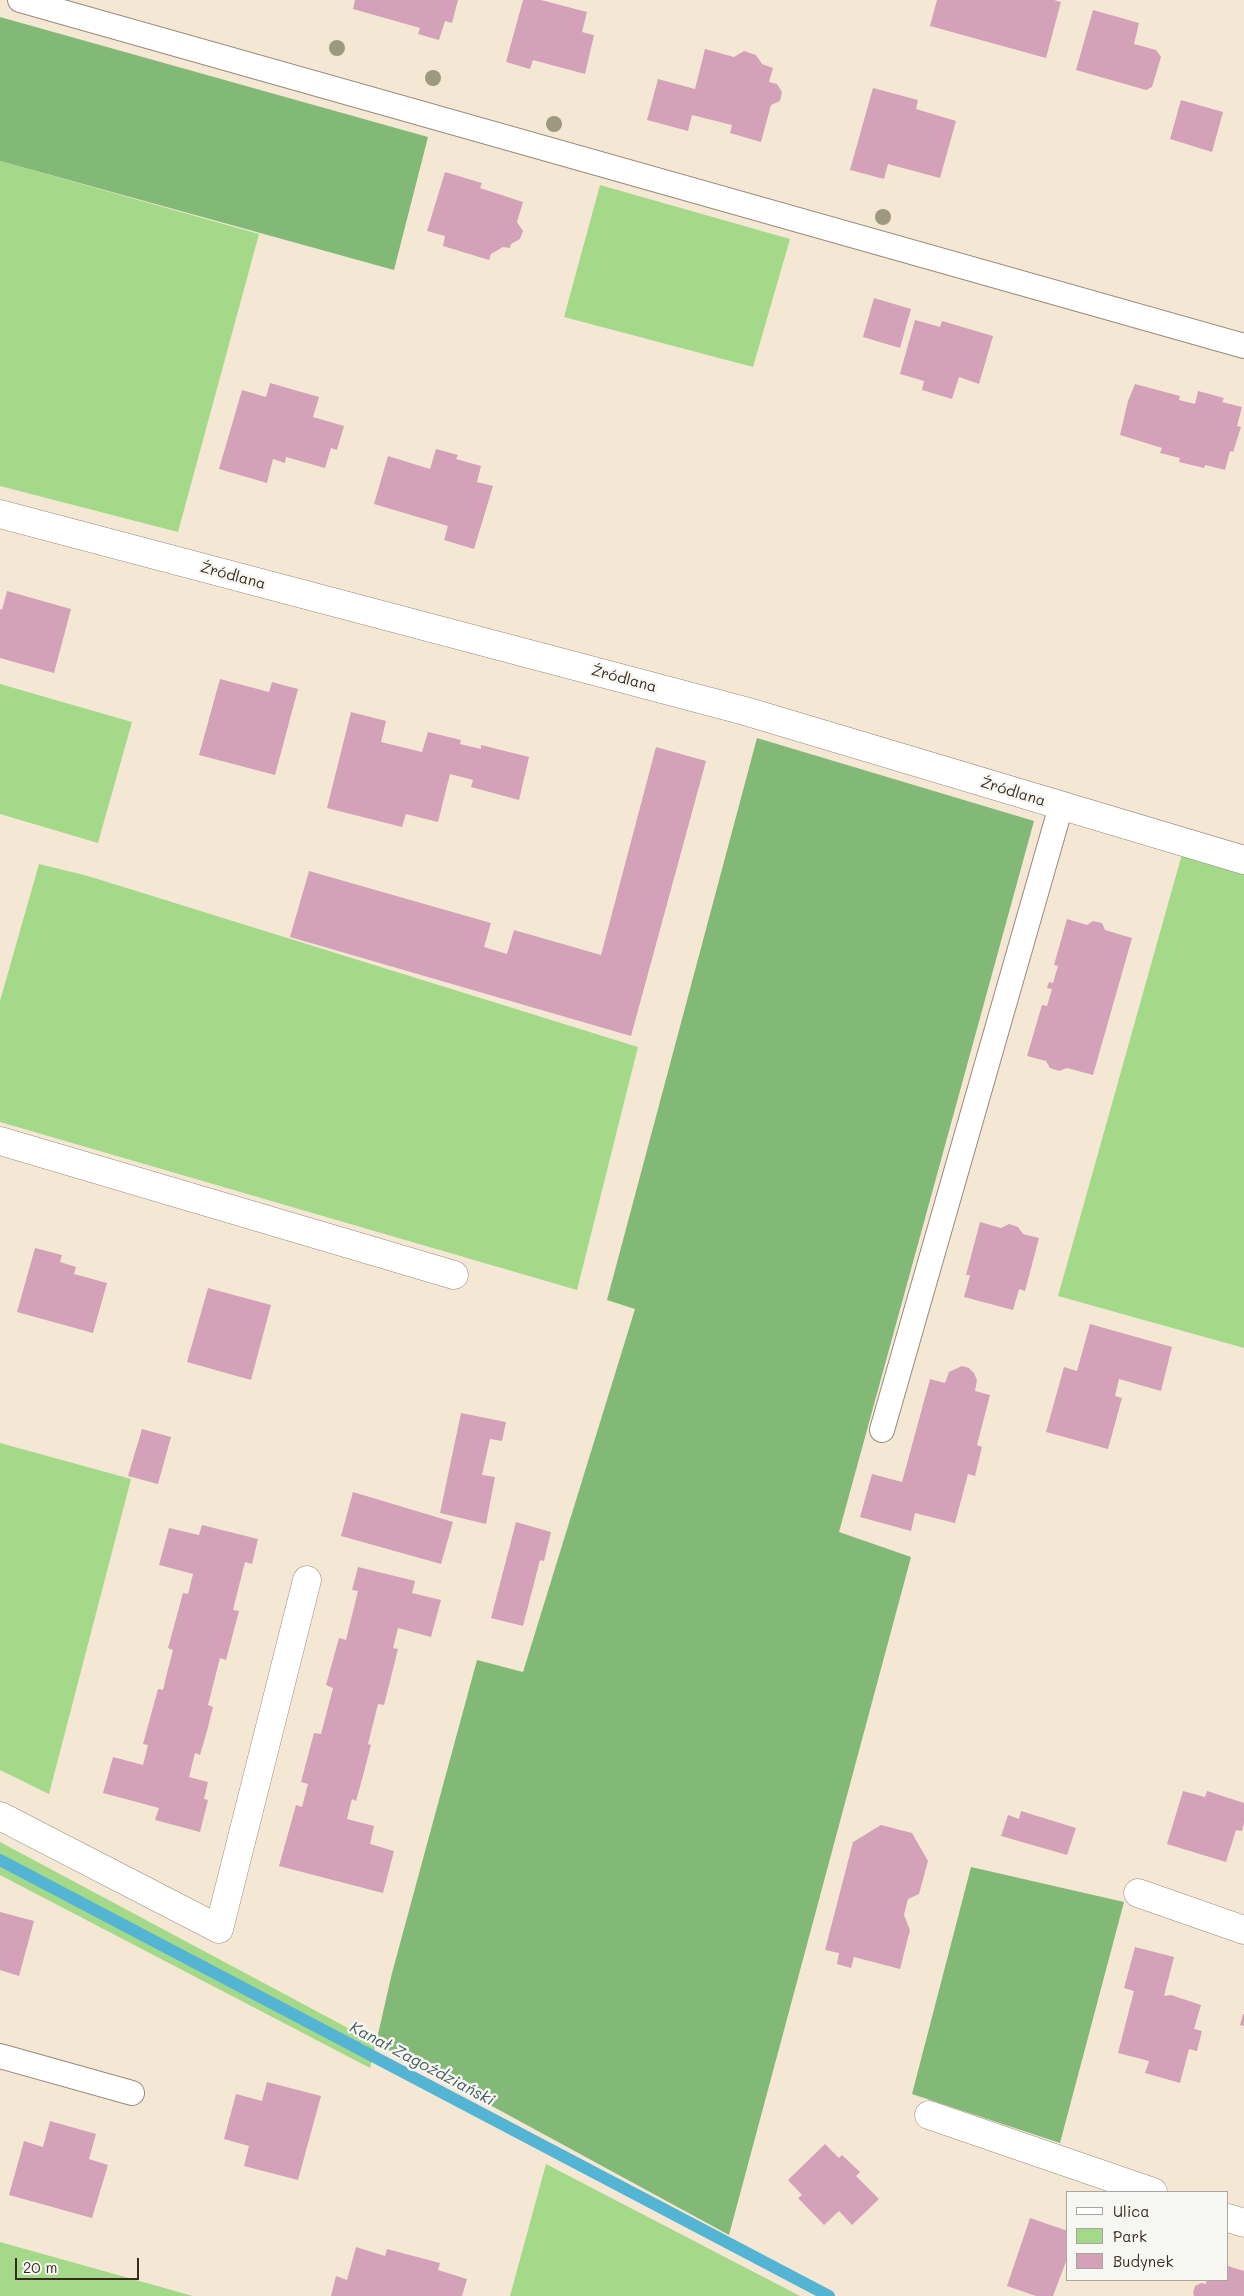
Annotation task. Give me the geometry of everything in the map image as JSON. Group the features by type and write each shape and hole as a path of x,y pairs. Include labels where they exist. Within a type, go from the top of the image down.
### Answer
{"street":[{"name":"Źródlana","path":"0,514 745,711 1244,860"},
{"path":"0,1140 454,1275"},
{"path":"0,1816 219,1929 307,1580"},
{"path":"1138,1893 1244,1930"},
{"path":"929,2115 1150,2191"},
{"path":"1229,2218 1244,2224"}],"lane":[{"path":"20,0 1244,346"},
{"path":"882,1430 1061,806"},
{"path":"0,2056 132,2093"}],"green space":[{"path":"0,17 428,137 394,270 0,161"},
{"path":"0,161 259,234 178,532 0,486"},
{"path":"600,185 790,239 753,367 564,317"},
{"path":"0,684 132,722 98,843 0,814"},
{"path":"757,738 1034,821 839,1532 911,1557 729,2235 376,2043 392,1973 477,1660 523,1672 635,1309 607,1300"},
{"path":"1182,854 1244,872 1244,1348 1058,1296"},
{"path":"39,864 88,876 638,1047 577,1290 0,1122 0,1001"},
{"path":"0,1443 131,1479 49,1794 0,1770"},
{"path":"0,1842 376,2043 370,2068 0,1875"},
{"path":"971,1867 1124,1902 1060,2143 912,2094"},
{"path":"546,2164 800,2296 510,2296"},
{"path":"0,2242 193,2296 0,2296"}],"building":[{"path":"355,0 458,0 452,23 445,21 439,40 418,34 420,28 353,9"},
{"path":"523,0 541,0 587,12 582,32 594,35 585,74 533,60 530,69 506,62"},
{"path":"937,0 1054,0 1061,2 1046,58 930,26"},
{"path":"1093,10 1139,23 1134,44 1156,50 1161,57 1152,87 1146,90 1076,70"},
{"path":"705,49 734,57 744,51 756,55 762,64 773,68 769,82 777,84 782,92 780,101 771,105 761,142 730,133 732,125 692,115 688,131 647,120 658,79 695,89"},
{"path":"873,88 918,100 916,109 956,121 940,178 888,164 884,179 850,170"},
{"path":"1181,100 1223,112 1212,152 1170,139"},
{"path":"445,172 482,183 480,188 523,202 517,222 523,231 520,239 511,244 510,248 503,247 491,254 489,260 443,246 445,236 427,231"},
{"path":"874,298 911,309 900,348 863,337"},
{"path":"915,320 940,327 942,321 993,336 979,384 959,377 952,399 922,390 924,381 900,374"},
{"path":"270,383 319,397 313,417 344,426 337,450 331,448 325,468 286,457 285,463 273,459 267,483 219,469 242,390 266,397"},
{"path":"1135,384 1180,396 1179,400 1195,404 1198,391 1224,398 1222,402 1242,407 1237,426 1241,427 1233,452 1230,451 1225,470 1205,465 1204,468 1179,462 1180,458 1160,453 1162,448 1120,435 1128,401"},
{"path":"436,449 458,455 456,459 481,466 477,482 493,486 474,549 444,540 448,526 374,504 388,456 430,469"},
{"path":"7,591 71,609 54,673 0,658 0,609 2,610"},
{"path":"220,679 269,692 272,682 298,689 275,775 199,755"},
{"path":"351,712 386,721 381,742 422,752 428,732 461,740 460,744 481,749 481,745 529,757 519,800 471,787 473,780 450,774 438,822 406,814 402,827 327,808"},
{"path":"656,747 706,761 631,1036 290,937 309,871 491,923 484,947 507,954 514,930 601,955"},
{"path":"1067,919 1087,925 1093,921 1102,923 1105,930 1132,938 1093,1075 1067,1068 1059,1071 1050,1068 1046,1061 1027,1056 1042,1005 1047,1006 1052,989 1047,988 1049,982 1053,983 1058,966 1054,965"},
{"path":"980,1222 1001,1228 1009,1224 1018,1227 1023,1234 1039,1238 1025,1291 1019,1289 1013,1310 964,1297 970,1275 966,1275"},
{"path":"35,1248 62,1255 60,1262 76,1267 74,1274 107,1283 93,1333 17,1312"},
{"path":"208,1288 271,1305 251,1380 187,1362"},
{"path":"1090,1324 1172,1347 1161,1391 1119,1379 1115,1396 1122,1398 1108,1449 1046,1432 1064,1367 1077,1371"},
{"path":"962,1366 969,1368 974,1373 977,1380 975,1391 990,1395 977,1445 982,1447 975,1476 968,1474 955,1523 915,1513 911,1531 860,1517 872,1474 902,1482 930,1379 945,1383 949,1372"},
{"path":"461,1413 506,1422 502,1441 490,1439 482,1475 495,1477 486,1524 440,1513"},
{"path":"142,1429 171,1437 158,1484 128,1476"},
{"path":"353,1492 453,1522 441,1564 341,1536"},
{"path":"516,1522 551,1532 544,1561 540,1560 523,1626 491,1618"},
{"path":"202,1525 258,1539 252,1564 245,1562 233,1610 239,1611 226,1660 220,1658 208,1705 213,1707 207,1731 200,1755 195,1753 189,1777 208,1782 204,1799 208,1800 200,1832 155,1820 159,1808 103,1793 113,1757 143,1765 148,1745 143,1744 158,1689 163,1690 173,1650 168,1648 183,1593 188,1594 193,1574 159,1565 169,1528 199,1535"},
{"path":"358,1567 415,1581 412,1593 441,1600 431,1637 398,1628 393,1648 398,1649 384,1705 378,1704 368,1744 371,1745 364,1772 356,1801 352,1799 347,1819 374,1826 370,1844 394,1851 383,1893 279,1866 296,1805 302,1807 308,1784 301,1782 314,1733 321,1734 333,1688 326,1685 339,1638 346,1640 358,1591 352,1590"},
{"path":"1183,1791 1205,1797 1207,1791 1244,1803 1242,1831 1236,1830 1226,1862 1167,1844"},
{"path":"1021,1811 1076,1828 1067,1855 1001,1836 1008,1815 1019,1819"},
{"path":"881,1825 912,1833 928,1861 919,1894 908,1899 904,1915 910,1930 900,1969 854,1957 851,1968 837,1964 839,1953 825,1950 853,1842"},
{"path":"0,1912 34,1921 19,1976 0,1970"},
{"path":"1135,1947 1174,1957 1164,1996 1171,1995 1201,2005 1194,2029 1202,2031 1197,2051 1189,2049 1180,2083 1145,2073 1149,2061 1118,2053 1134,1991 1124,1988"},
{"path":"1244,2014 1244,2026 1240,2025"},
{"path":"267,2082 321,2096 298,2180 244,2166 249,2146 224,2139 236,2094 262,2101"},
{"path":"50,2121 96,2134 89,2159 108,2165 92,2218 9,2195 24,2141 43,2147"},
{"path":"825,2144 839,2158 842,2155 860,2172 856,2176 879,2199 852,2225 839,2211 824,2225 798,2198 802,2195 788,2180"},
{"path":"1030,2218 1066,2230 1066,2261 1053,2296 1036,2296 1007,2286"},
{"path":"356,2247 385,2256 387,2249 440,2263 438,2270 467,2279 462,2296 331,2296 336,2276 347,2280"},
{"path":"1229,2266 1244,2271 1244,2296 1194,2296 1195,2286 1201,2283 1206,2284 1207,2281 1229,2281"}],"waterway":[{"name":"Kanał Zagoździański","path":"0,1860 829,2296"}]}
